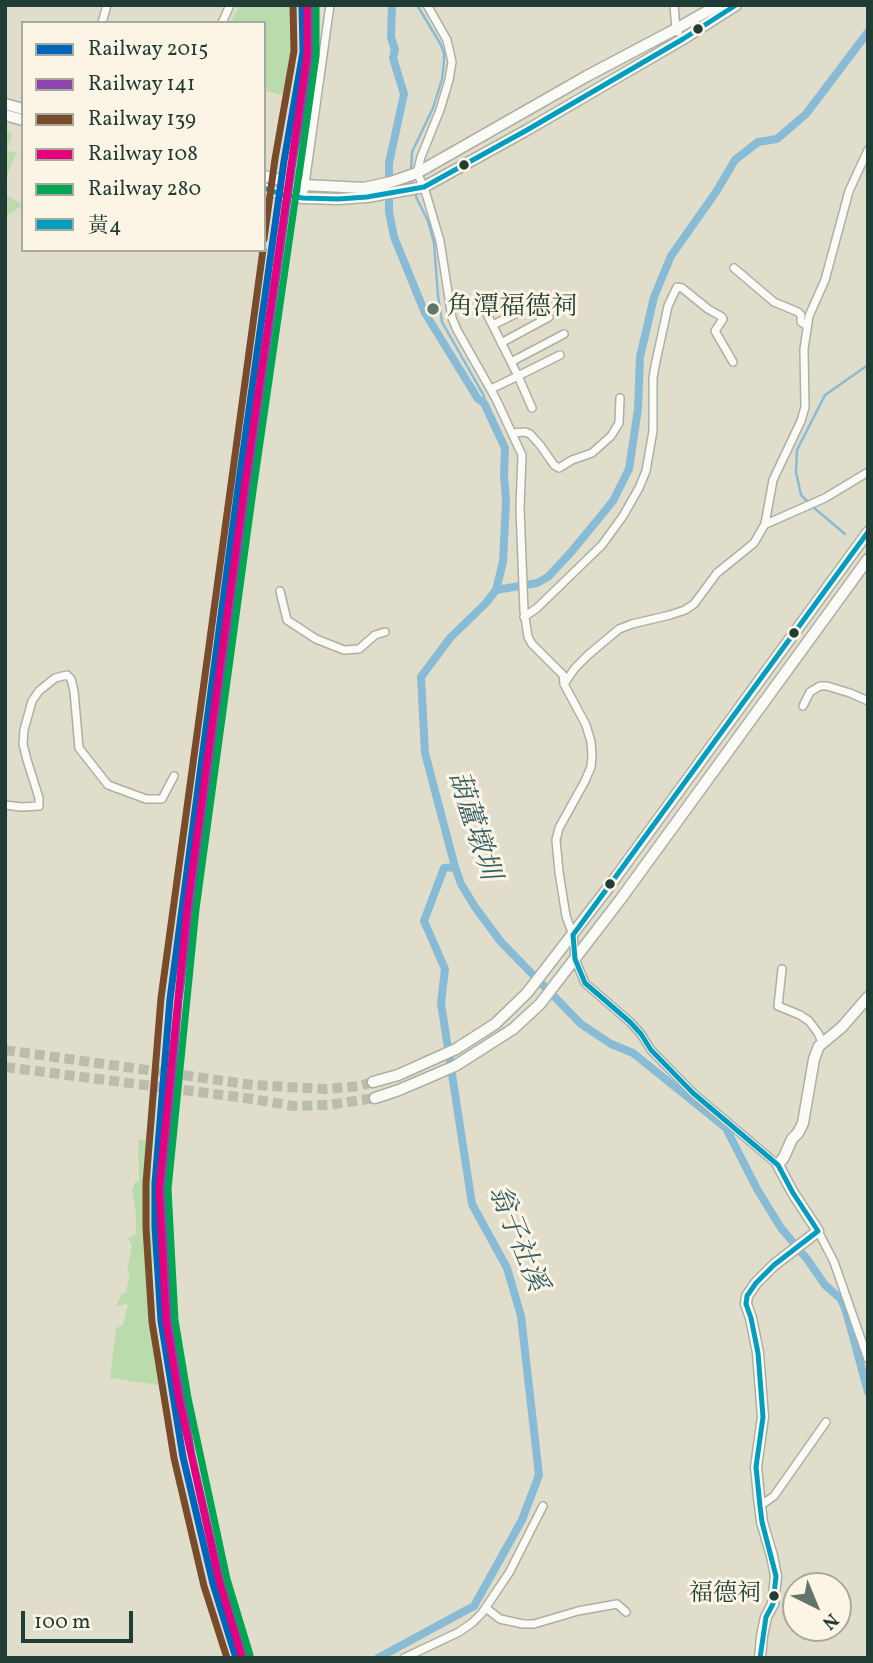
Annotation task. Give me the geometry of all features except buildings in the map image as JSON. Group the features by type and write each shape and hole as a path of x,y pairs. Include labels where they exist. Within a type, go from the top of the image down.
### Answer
{"street":[{"path":"223,21 230,5"},
{"path":"303,198 330,5"},
{"path":"427,5 447,40 452,62 440,110 417,173 424,187 440,241 452,318 491,389 522,456 520,508 524,614 528,637 563,675 564,684 586,725 592,750 588,774 559,828 556,840 566,916 573,935 575,959 585,983 631,1022 651,1050 693,1093 778,1165 834,1262 865,1339 868,1359"},
{"path":"674,5 676,29 683,39"},
{"path":"266,189 303,198 338,199 417,173 718,5"},
{"path":"266,176 304,185 365,192 424,187 527,130 736,5"},
{"path":"564,684 588,655 620,629 685,610 694,604 718,573 754,543 765,524 773,480 805,407 806,326 825,280 849,191 868,150"},
{"path":"734,268 774,302 798,312 802,324 806,326"},
{"path":"524,614 537,608 602,545 639,488 646,471 653,431 654,366 668,306 677,287 722,317 715,331 733,362"},
{"path":"493,325 539,302"},
{"path":"487,314 532,408"},
{"path":"501,343 549,317"},
{"path":"511,362 564,334"},
{"path":"491,389 561,355"},
{"path":"512,433 525,432 530,435 559,468 592,453 611,436 619,423 620,398"},
{"path":"765,524 825,498 868,472"},
{"path":"373,1082 398,1075 456,1049 495,1024 527,993 573,935 868,532"},
{"path":"375,1098 456,1066 513,1029 541,1003 620,900 868,559"},
{"path":"279,591 287,620 316,639 344,650 359,649 375,635 385,632"},
{"path":"5,804 38,806 39,798 23,744 24,730 32,701 39,691 55,678 66,675 71,678 74,691 79,748 108,785 146,799 162,799 174,776"},
{"path":"803,706 813,689 827,686 868,701"},
{"path":"782,969 778,1006 809,1021 822,1042"},
{"path":"778,1165 803,1123 814,1059 822,1042 842,1027 868,997"},
{"path":"760,1658 766,1618 773,1604 776,1576 760,1506 756,1467 762,1406 758,1353 746,1304 747,1296 774,1265 818,1231"},
{"path":"760,1506 774,1496 826,1422"},
{"path":"404,1658 465,1628 477,1619 509,1573 543,1506"},
{"path":"486,1608 500,1619 523,1624 534,1624 578,1611 617,1604 626,1612"}],"green space":[{"path":"240,5 297,5 290,89 280,95 266,91 266,21 231,21"},
{"path":"5,130 12,133 7,151 17,152 5,186"},
{"path":"5,194 21,206 5,217"},
{"path":"138,1139 149,1141 154,1227 151,1309 162,1378 159,1385 110,1378 116,1328 123,1325 128,1304 116,1306 121,1295 126,1292 130,1273 127,1272 132,1245 128,1238 136,1234 132,1191 135,1182 139,1181"}],"waterway":[{"name":"葫蘆墩圳","path":"392,5 391,37 395,50 393,58 404,94 389,163 389,212 394,237 425,313 478,399 484,403 505,448 503,562 496,590 450,638 421,677 425,753 455,867 461,884 475,907 501,942 581,1024 611,1044 633,1053 726,1128 757,1189 781,1228 825,1285 841,1299 868,1392"},
{"path":"411,171 412,152 433,108 444,62 440,43 417,5"},
{"path":"496,590 537,583 548,577 613,501 629,469 638,409 640,357 654,297 671,256 735,160 758,142 777,139 806,114 868,32"},
{"path":"410,177 434,243 442,322 484,396 484,403"},
{"path":"808,502 801,495 796,472 797,450 825,395 868,365"},
{"path":"813,507 845,534"},
{"name":"翁子社溪","path":"378,1658 474,1606 522,1520 539,1475 521,1316 507,1268 472,1204 441,1003 445,969 424,921 444,868 455,867"}],"tunnel":[{"path":"5,1050 253,1085 326,1089 373,1082"},
{"path":"5,1067 293,1106 328,1105 375,1098"}],"rail line":[{"name":"139","path":"266,224 294,51 293,5"},
{"name":"2015","path":"236,1658 213,1584 183,1457 161,1321 155,1183 170,999 238,488 284,161 303,52 302,5"},
{"name":"108","path":"242,1658 219,1581 179,1400 166,1321 159,1189 187,908 307,55 307,5"},
{"name":"141","path":"244,1655 221,1582 192,1455 170,1320 164,1183 179,1000 247,489 293,162 312,54 311,5"},
{"name":"280","path":"250,1655 227,1579 188,1398 175,1320 168,1189 196,909 316,56 316,5"},
{"name":"139","path":"227,1658 204,1586 174,1458 152,1322 146,1183 161,998 263,252"}],"transit line":[{"name":"黃4","path":"266,189 303,198 338,199 424,187 527,130 736,5"},
{"name":"黃4","path":"818,1231 778,1165 693,1093 651,1050 630,1022 585,983 575,959 573,935 868,532"},
{"name":"黃4","path":"746,1304 747,1296 756,1283 774,1265 818,1231"},
{"name":"黃4","path":"746,1304 758,1353 763,1417 756,1467 760,1506 776,1576 773,1604 766,1617 760,1658"}],"place":[{"name":"角潭福德祠","path":"433,309"},
{"name":"福德祠","path":"774,1596"}]}
